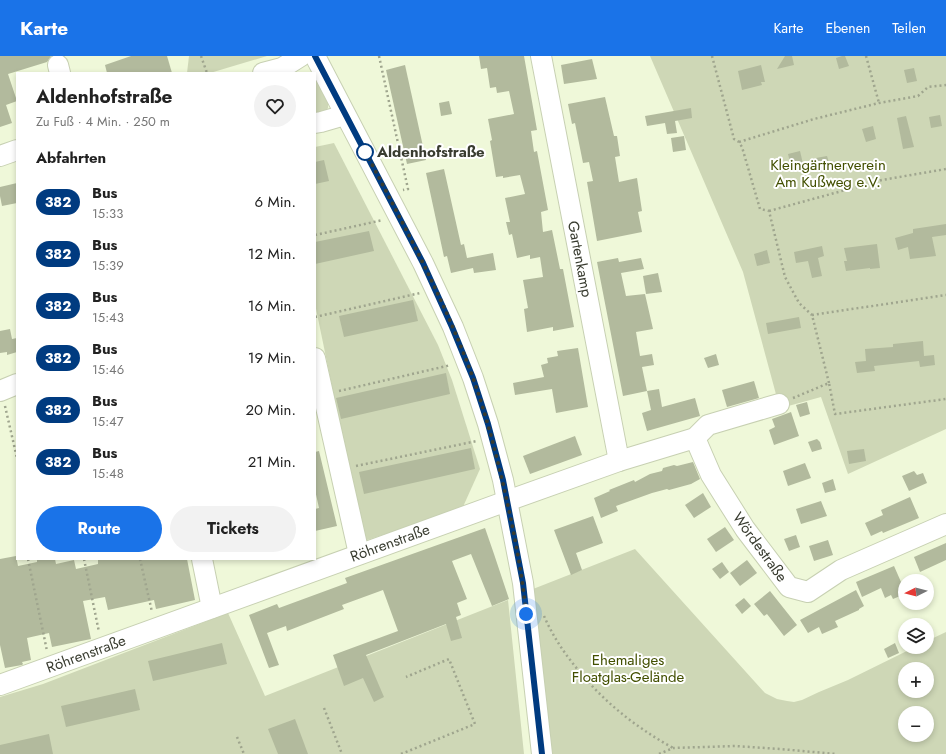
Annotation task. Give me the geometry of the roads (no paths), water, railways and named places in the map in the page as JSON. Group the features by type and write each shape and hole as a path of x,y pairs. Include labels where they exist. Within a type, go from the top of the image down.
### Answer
{"street":[{"name":"Gartenkamp","path":"541,56 619,461"},
{"path":"270,72 283,70 315,57 423,263 473,378 503,480 523,583 542,754"},
{"path":"316,123 346,115"},
{"path":"0,156 16,150"},
{"path":"316,363 359,554"},
{"name":"Röhrenstraße","path":"0,685 507,500 619,461 694,438 708,424 779,404"},
{"name":"Wördestraße","path":"694,438 711,475 745,529 789,587 808,592 841,570 946,524"},
{"path":"202,560 212,608"}],"place":[{"name":"Aldenhofstraße","path":"365,152"}],"park label":[{"name":"Kleingärtnerverein Am Kußweg e.V.","path":"828,174"},
{"name":"Ehemaliges Floatglas-Gelände","path":"628,668"}]}
